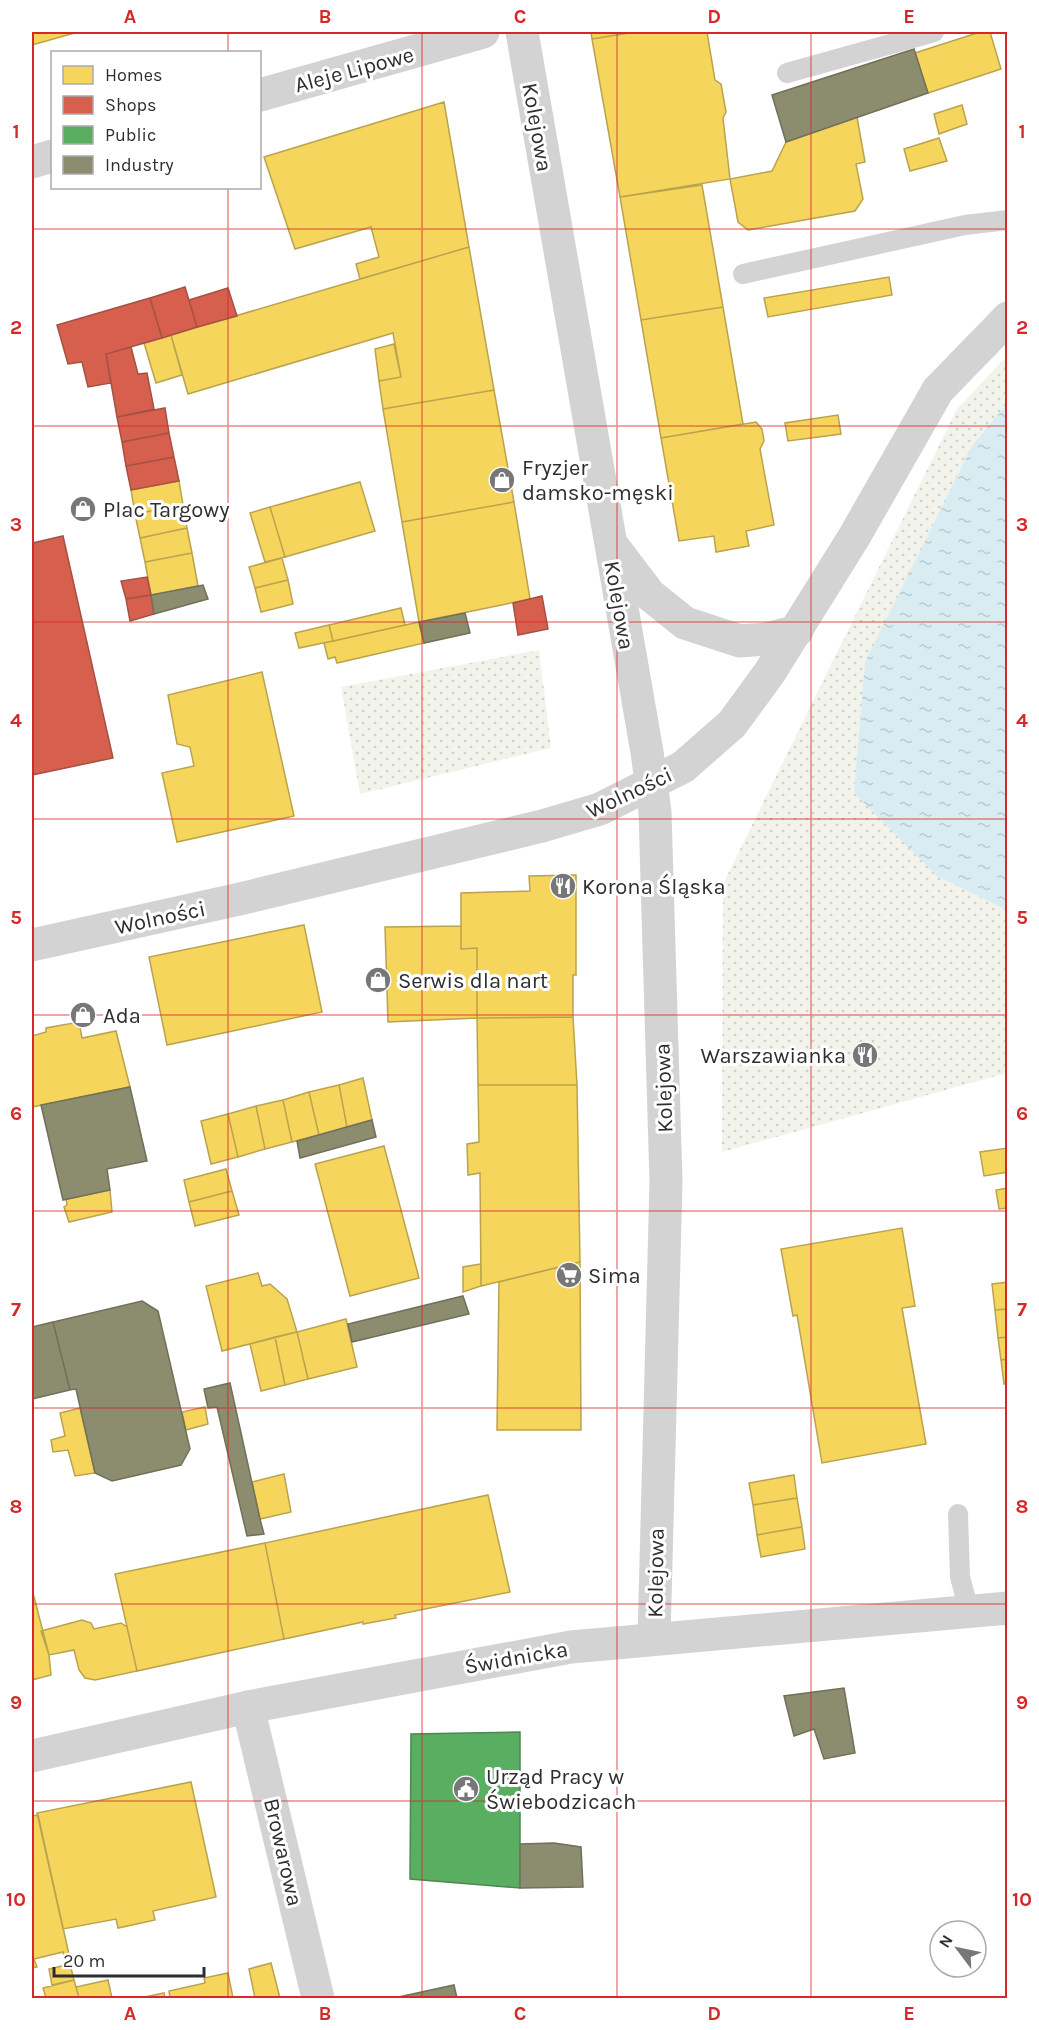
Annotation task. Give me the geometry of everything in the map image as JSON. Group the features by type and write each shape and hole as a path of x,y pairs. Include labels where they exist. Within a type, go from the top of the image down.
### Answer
{"street":[{"name":"Aleje Lipowe","path":"261,95 483,32"},
{"name":"Kolejowa","path":"522,32 652,784 666,1182 654,1638"},
{"path":"32,162 51,156"},
{"name":"Wolności","path":"32,945 244,898 542,826 600,809 683,767 732,724 797,631 938,390 1008,318"},
{"name":"Kolejowa","path":"609,542 650,596 685,623 740,641 767,639 797,631"},
{"name":"Świdnicka","path":"32,1756 248,1707 571,1647 1008,1608"},
{"name":"Browarowa","path":"248,1707 318,1998"}],"lane":[{"path":"787,73 934,32"},
{"path":"743,274 965,225 1008,220"},
{"path":"958,1515 960,1577 969,1611"}],"shaded area":[{"path":"1007,356 1007,1073 722,1152 723,884 957,409"},
{"path":"539,650 551,748 360,794 341,687"}],"water":[{"path":"1007,404 1007,910 937,876 854,793 865,662 972,446"}],"building: Homes":[{"path":"32,32 78,32 32,45"},
{"path":"591,32 635,32 592,39"},
{"path":"635,32 707,32 715,80 721,84 726,112 723,118 730,179 620,197 592,39"},
{"path":"980,32 990,32 1001,69 928,93 915,53"},
{"path":"444,102 469,247 360,279 356,264 379,257 371,227 295,249 264,157"},
{"path":"962,105 967,124 939,134 934,114"},
{"path":"857,117 865,162 856,164 863,199 855,211 748,230 738,222 730,179 772,171 786,142"},
{"path":"939,138 947,161 910,171 904,149"},
{"path":"702,185 723,307 641,320 620,197"},
{"path":"469,247 494,390 383,409 379,381 401,377 393,333 188,394 171,335"},
{"path":"889,277 892,295 768,317 764,298"},
{"path":"723,307 743,424 661,438 641,320"},
{"path":"171,335 182,375 156,383 144,343"},
{"path":"394,344 401,377 379,381 375,349"},
{"path":"494,390 514,502 402,522 383,409"},
{"path":"838,415 841,434 788,441 785,423"},
{"path":"756,422 762,429 764,441 760,449 774,525 746,531 749,546 716,552 714,536 679,541 661,438"},
{"path":"179,481 183,505 135,514 131,490"},
{"path":"360,482 375,531 285,557 270,507"},
{"path":"514,502 530,599 419,622 402,522"},
{"path":"183,505 187,528 140,538 135,514"},
{"path":"270,507 285,557 265,562 250,513"},
{"path":"187,528 192,553 145,562 140,538"},
{"path":"192,553 198,586 151,595 145,562"},
{"path":"282,558 288,580 255,588 249,567"},
{"path":"288,580 293,604 261,612 255,588"},
{"path":"401,608 405,625 333,641 329,625"},
{"path":"419,622 424,643 337,663 335,657 328,659 324,643"},
{"path":"329,625 333,641 299,648 295,633"},
{"path":"262,672 294,816 177,842 162,773 194,766 190,747 177,744 168,695"},
{"path":"576,875 576,975 573,975 573,1017 477,1018 477,948 461,949 461,893 530,891 529,876"},
{"path":"304,925 322,1012 167,1045 149,957"},
{"path":"461,926 461,949 477,948 477,1018 388,1022 385,927"},
{"path":"573,1017 577,1085 478,1085 477,1018"},
{"path":"79,1022 82,1038 116,1031 130,1087 32,1107 32,1036 46,1032 46,1028"},
{"path":"363,1078 372,1120 347,1127 339,1085"},
{"path":"339,1085 347,1127 319,1135 309,1092"},
{"path":"478,1085 577,1085 580,1262 481,1286 480,1173 468,1175 467,1144 479,1142"},
{"path":"309,1092 319,1135 292,1142 283,1100"},
{"path":"283,1100 292,1142 265,1149 256,1106"},
{"path":"256,1106 265,1149 238,1157 228,1114"},
{"path":"228,1114 238,1157 211,1164 201,1121"},
{"path":"384,1146 419,1278 350,1296 315,1164"},
{"path":"1008,1148 1008,1172 984,1176 980,1152"},
{"path":"226,1169 232,1191 189,1202 184,1180"},
{"path":"1008,1188 1008,1208 999,1209 996,1190"},
{"path":"110,1190 112,1212 69,1222 64,1207 67,1205 66,1199"},
{"path":"232,1191 239,1215 195,1226 189,1202"},
{"path":"902,1228 915,1306 902,1308 926,1444 822,1463 797,1315 793,1316 781,1249"},
{"path":"580,1262 581,1430 497,1430 499,1282"},
{"path":"481,1264 481,1286 463,1292 463,1267"},
{"path":"258,1273 262,1286 270,1284 287,1299 297,1332 222,1351 206,1286"},
{"path":"1008,1282 1008,1309 995,1310 992,1284"},
{"path":"1008,1309 1008,1337 998,1338 995,1310"},
{"path":"346,1319 357,1367 308,1379 297,1332"},
{"path":"297,1332 308,1379 285,1385 275,1337"},
{"path":"275,1337 285,1385 261,1391 250,1344"},
{"path":"1008,1337 1008,1359 1001,1360 998,1338"},
{"path":"1008,1359 1008,1383 1004,1384 1001,1360"},
{"path":"205,1407 208,1424 186,1430 182,1412"},
{"path":"80,1408 95,1473 75,1476 68,1450 53,1452 51,1440 65,1436 60,1413"},
{"path":"284,1474 291,1512 260,1519 252,1482"},
{"path":"794,1475 797,1498 753,1505 749,1483"},
{"path":"488,1495 510,1592 395,1615 396,1618 363,1624 363,1622 284,1639 265,1543"},
{"path":"797,1498 802,1527 757,1535 753,1505"},
{"path":"802,1527 805,1549 761,1557 757,1535"},
{"path":"265,1543 284,1639 137,1671 115,1574"},
{"path":"32,1589 49,1655 51,1675 32,1680"},
{"path":"82,1620 91,1623 94,1629 121,1623 127,1627 137,1671 95,1680 85,1678 79,1670 74,1650 49,1655 41,1631"},
{"path":"191,1782 216,1897 153,1911 155,1920 118,1928 116,1919 63,1929 37,1813"},
{"path":"38,1815 70,1959 65,1960 63,1952 34,1959 37,1967 32,1968 32,1816"},
{"path":"271,1963 280,1998 255,1998 249,1969"},
{"path":"70,1964 74,1980 52,1985 49,1969"},
{"path":"228,1973 233,1998 170,1998 169,1991 205,1983 204,1978"},
{"path":"74,1980 79,1998 46,1998 43,1988"},
{"path":"108,1980 112,1998 79,1998 76,1987"},
{"path":"164,1993 165,1998 140,1998"}],"building: Shops":[{"path":"185,287 197,327 162,338 150,298"},
{"path":"228,288 237,316 197,327 189,300"},
{"path":"150,298 162,338 106,354 111,383 88,387 82,362 68,364 57,325"},
{"path":"131,347 138,374 147,373 154,409 117,417 106,354"},
{"path":"165,408 169,433 122,442 117,417"},
{"path":"169,433 174,457 126,466 122,442"},
{"path":"174,457 179,481 131,490 126,466"},
{"path":"63,536 113,758 32,775 32,543"},
{"path":"147,577 151,595 126,599 121,581"},
{"path":"151,595 154,614 130,621 126,599"},
{"path":"542,596 548,629 518,635 513,603"}],"building: Public":[{"name":"Urząd Pracy w Świebodzicach","path":"520,1732 520,1888 410,1879 411,1734"}],"building: Industry":[{"path":"914,49 928,93 786,142 772,95"},
{"path":"203,585 208,599 154,614 151,595"},
{"path":"465,613 470,633 424,643 419,622"},
{"path":"130,1087 147,1161 107,1169 110,1190 63,1200 41,1105"},
{"path":"372,1120 376,1137 300,1158 297,1141"},
{"path":"463,1296 469,1314 352,1342 348,1324"},
{"path":"142,1301 158,1311 190,1449 181,1465 112,1481 95,1473 76,1389 70,1390 53,1322"},
{"path":"53,1322 70,1390 32,1399 32,1327"},
{"path":"230,1383 264,1534 247,1536 217,1407 208,1408 204,1389"},
{"path":"844,1688 855,1753 824,1759 814,1729 794,1736 784,1696"},
{"path":"554,1843 581,1847 583,1887 520,1888 520,1844"},
{"path":"454,1985 457,1998 394,1998"}],"place":[{"name":"Fryzjer damsko-męski","path":"502,480"},
{"name":"Plac Targowy","path":"83,509"},
{"name":"Korona Śląska","path":"563,886"},
{"name":"Serwis dla nart","path":"378,980"},
{"name":"Ada","path":"83,1015"},
{"name":"Warszawianka","path":"865,1055"},
{"name":"Sima","path":"569,1275"},
{"name":"Urząd Pracy w Świebodzicach","path":"466,1789"}]}
